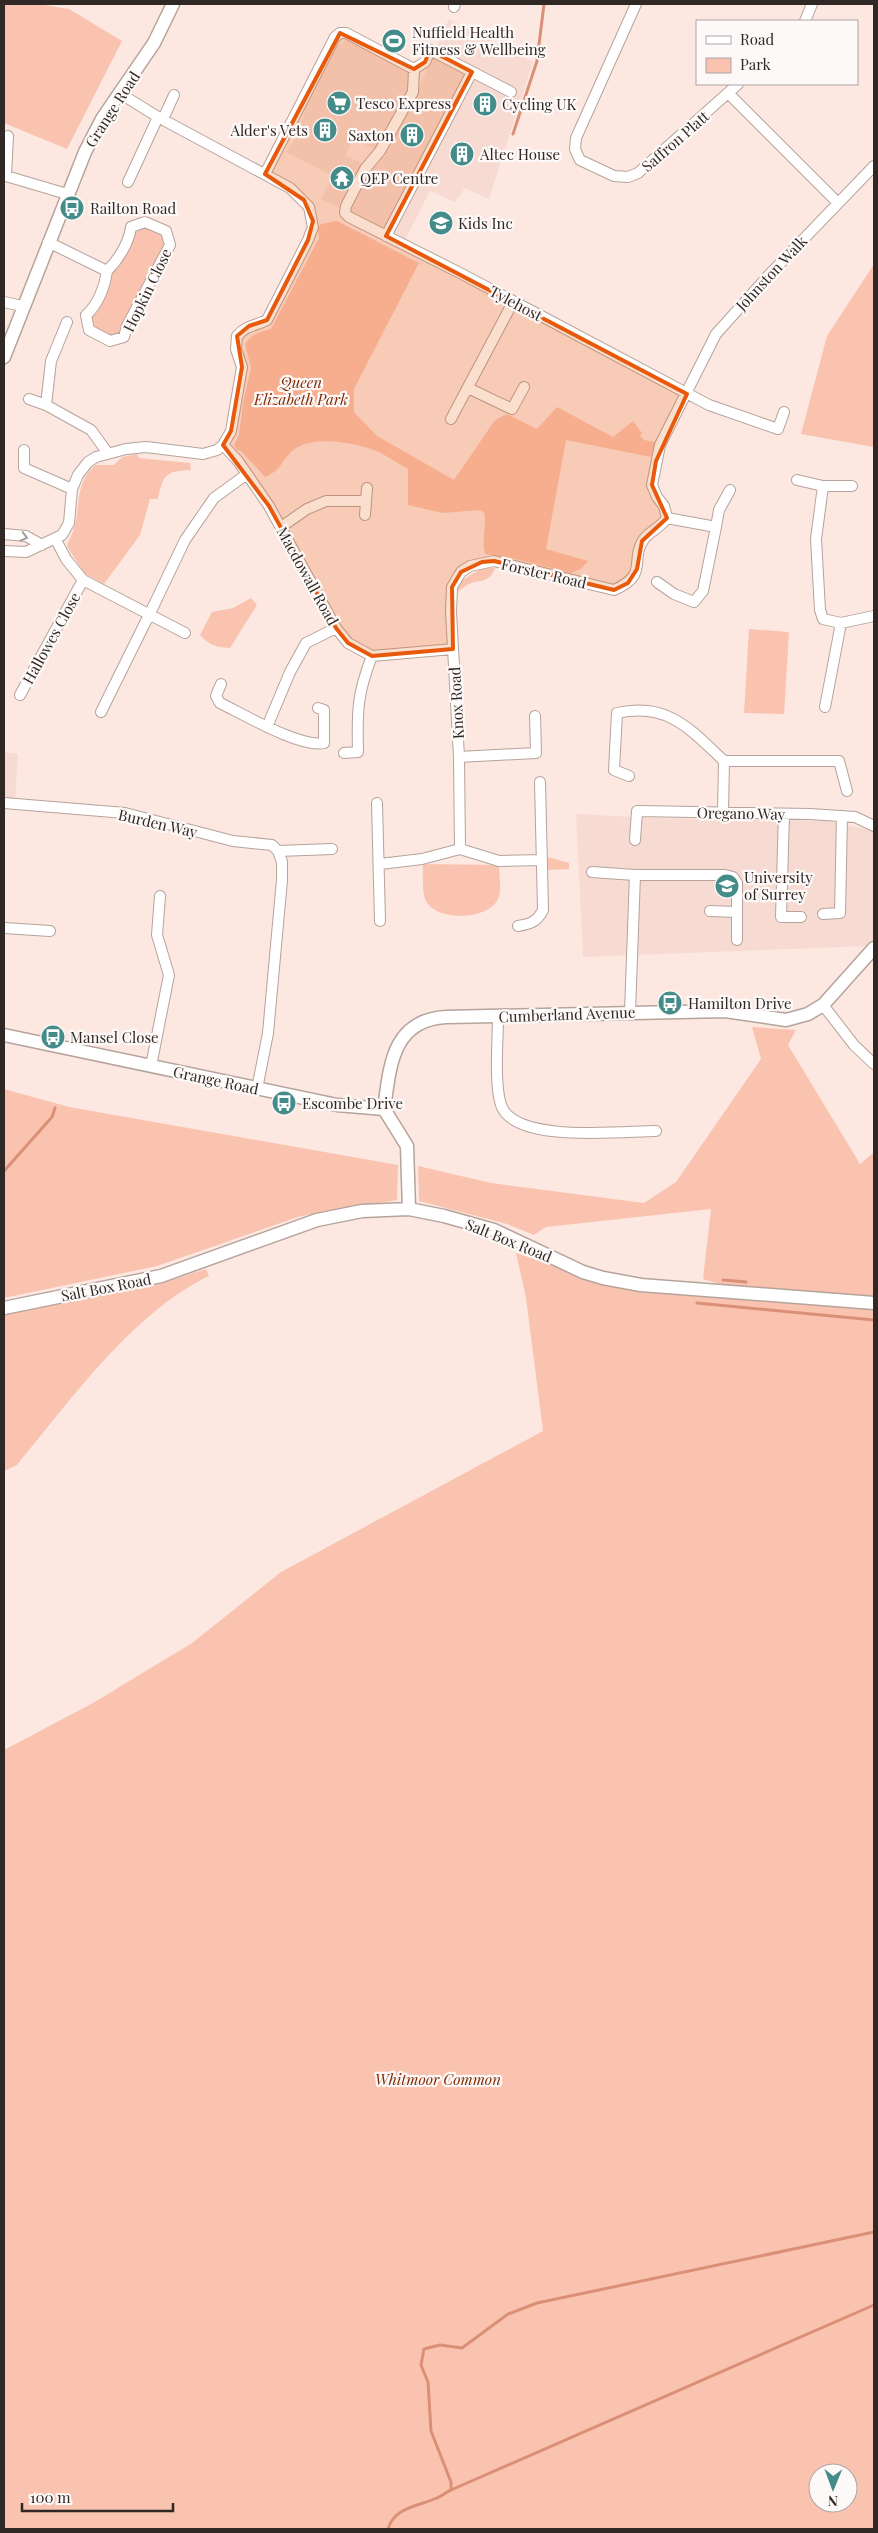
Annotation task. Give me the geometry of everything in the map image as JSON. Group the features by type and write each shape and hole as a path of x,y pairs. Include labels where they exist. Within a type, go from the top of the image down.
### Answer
{"street":[{"name":"Grange Road","path":"4,357 22,306 84,152 102,119 121,94 154,43 174,4"},
{"name":"Saffron Platt","path":"636,4 576,138 575,149 580,160 614,176 628,177 638,173 737,85"},
{"path":"805,20 812,4"},
{"path":"265,174 336,37 340,34 346,33 414,69 424,62 430,50 511,92"},
{"name":"Tylehost","path":"414,69 413,92 380,151 365,169 346,206 345,214 709,405 778,429 784,412"},
{"path":"386,236 472,72"},
{"path":"728,93 838,203"},
{"path":"4,551 26,552 56,540 67,530 72,489 78,475 88,462 108,452 146,447 203,454 217,450 223,445 231,431 242,367 236,349 237,336 249,326 259,325 267,320 308,240 312,227 309,208 304,200 290,188 160,118 121,94"},
{"path":"128,182 160,118 174,95"},
{"path":"8,136 5,176 67,194"},
{"name":"Johnston Walk","path":"666,518 664,506 657,497 652,485 660,446 716,334 874,166"},
{"name":"Hopkin Close","path":"145,222 166,232 170,245 127,326 124,337 110,341 89,330 86,315 92,310 106,281 107,271 115,263 130,235 131,227 145,222"},
{"path":"48,242 107,271"},
{"path":"4,302 22,306"},
{"path":"451,419 513,302"},
{"path":"46,405 51,361 67,322"},
{"path":"468,388 512,409 524,388"},
{"path":"29,399 46,405 92,430 108,452"},
{"name":"Macdowall Road","path":"223,445 247,474 281,527 336,628 348,642 372,656"},
{"path":"24,450 24,468 72,489"},
{"path":"101,712 185,540 214,498 247,474"},
{"path":"797,480 823,486 852,486"},
{"path":"823,486 816,539 820,610 823,619 840,623 874,616"},
{"path":"365,515 367,488"},
{"path":"657,582 674,594 694,602 703,591 719,510 730,490"},
{"path":"281,527 307,509 326,501 366,501"},
{"path":"666,518 716,527"},
{"name":"Forster Road","path":"453,649 452,587 461,572 470,566 494,561 614,590 628,583 637,570 642,541 649,534 660,528 666,518"},
{"path":"4,534 26,536 42,545"},
{"path":"56,540 66,559 83,580 151,612 185,633"},
{"name":"Hallowes Close","path":"20,696 83,580"},
{"path":"825,707 840,623"},
{"path":"267,727 290,672 306,643 336,628"},
{"path":"344,753 358,752 359,694 372,656 453,649"},
{"name":"Knox Road","path":"453,649 459,757 460,848"},
{"path":"221,684 216,696 220,702 267,727 314,745 324,743 324,710 318,708"},
{"path":"629,776 614,770 617,713 630,710 657,712 683,723 724,761 839,761 848,791"},
{"name":"Knox Road","path":"459,757 536,753 535,716"},
{"path":"723,812 724,761"},
{"path":"518,926 530,924 538,919 543,910 540,782"},
{"name":"Burden Way","path":"4,803 125,813 233,840 272,845 278,851"},
{"path":"376,803 380,864 380,921"},
{"name":"Oregano Way","path":"635,840 637,810 842,816 856,817 874,826"},
{"path":"784,814 781,917 801,917"},
{"path":"823,914 840,913 842,816"},
{"path":"380,864 422,860 460,848 499,861 542,860"},
{"path":"257,1089 268,1033 282,880 282,862 278,851 332,849"},
{"path":"592,872 635,875 726,875 733,877 737,883 736,940"},
{"path":"630,1012 635,875"},
{"path":"150,1066 168,975 157,936 160,896"},
{"path":"710,911 736,912"},
{"path":"4,928 50,931"},
{"name":"Cumberland Avenue","path":"384,1109 392,1062 407,1030 434,1018 725,1011 786,1020 808,1014 824,1005 874,948"},
{"path":"824,1005 854,1045 874,1064"},
{"path":"498,1017 499,1095 505,1113 514,1120 531,1128 559,1132 656,1131"},
{"name":"Grange Road","path":"4,1035 337,1105 384,1109"},
{"path":"384,1109 407,1146 409,1209"},
{"name":"Salt Box Road","path":"4,1308 162,1276 317,1220 362,1211 409,1209 444,1216 494,1230 583,1272 603,1278 642,1285 874,1303"}],"highlighted area":[{"path":"340,33 414,69 425,62 430,50 472,72 386,236 687,394 656,461 652,485 667,518 642,541 637,569 628,583 614,590 494,561 482,562 461,572 452,587 453,649 372,656 348,643 336,628 269,506 223,445 231,431 242,367 237,336 249,326 267,320 308,240 313,221 304,200 265,174"}],"shaded area":[{"path":"449,19 533,62 489,199 465,188 455,202 430,191 405,240 321,199 333,176 286,152 297,137 305,109 337,46 347,39 413,73 411,91 378,151 354,139 345,155 373,169 385,155 415,96"},
{"path":"4,752 18,754 15,800 4,799"},
{"name":"University of Surrey","path":"576,814 655,818 828,821 874,831 874,941 869,946 583,957"}],"green space":[{"path":"4,4 38,4 69,9 122,41 67,149 4,123"},
{"name":"Queen Elizabeth Park","path":"337,221 419,263 354,389 354,412 377,436 454,480 495,420 507,414 537,429 557,407 613,437 633,421 642,433 640,436 644,440 655,442 651,457 566,440 546,549 588,561 581,569 571,573 520,560 485,554 484,512 480,510 443,513 408,505 408,469 371,449 342,442 320,441 309,443 292,451 278,468 265,477 241,451 237,450 234,445 239,435 243,403 251,368 245,344 253,336 271,329 319,238 318,229 321,224"},
{"path":"146,225 163,234 166,245 144,282 145,290 129,309 122,334 110,337 94,329 90,317 98,309 105,297 110,284 111,273 118,268 134,235 134,230"},
{"path":"874,264 874,447 801,434 827,336"},
{"path":"137,454 139,458 190,463 191,470 170,473 167,476 162,484 158,499 150,499 140,535 104,584 84,573 67,546 76,522 81,489 88,473 95,465 114,465 122,457"},
{"path":"482,568 495,568 488,578 469,584 456,592 461,581"},
{"path":"251,598 257,605 230,648 213,645 200,635 212,612 233,608"},
{"path":"749,629 789,632 784,714 744,713"},
{"path":"548,857 569,863 569,869 548,870"},
{"path":"423,864 499,865 500,887 498,899 484,912 473,915 449,915 439,912 430,907 425,899"},
{"path":"752,1027 796,1030 788,1045 860,1164 874,1152 874,1300 725,1286 703,1279 711,1209 546,1227 534,1235 507,1224 419,1201 418,1166 491,1183 644,1203 676,1182 761,1059"},
{"path":"4,1089 69,1107 398,1165 397,1200 301,1216 157,1266 4,1298"},
{"name":"Whitmoor Common","path":"516,1253 597,1280 874,1309 874,2529 4,2529 4,1750 93,1703 192,1643 281,1572 543,1431 526,1298"},
{"path":"206,1269 209,1276 181,1292 154,1312 104,1360 17,1465 4,1471 4,1314 159,1284"}],"waterway":[{"path":"513,134 537,61 544,4"},
{"path":"4,1171 52,1117 55,1108"},
{"path":"723,1280 746,1282"},
{"path":"697,1303 874,1320"},
{"path":"451,2490 451,2482 431,2431 428,2382 421,2365 424,2349 440,2345 462,2348 508,2314 537,2303 874,2232"},
{"path":"388,2529 396,2516 408,2508 437,2498 451,2490 874,2305"}],"place":[{"name":"Nuffield Health Fitness & Wellbeing","path":"394,41"},
{"name":"Tesco Express","path":"339,103"},
{"name":"Cycling UK","path":"485,104"},
{"name":"Alder's Vets","path":"325,130"},
{"name":"Saxton","path":"412,135"},
{"name":"Altec House","path":"462,154"},
{"name":"QEP Centre","path":"342,178"},
{"name":"Railton Road","path":"72,208"},
{"name":"Kids Inc","path":"441,223"},
{"name":"University of Surrey","path":"727,886"},
{"name":"Hamilton Drive","path":"670,1003"},
{"name":"Mansel Close","path":"53,1037"},
{"name":"Escombe Drive","path":"284,1103"}]}
